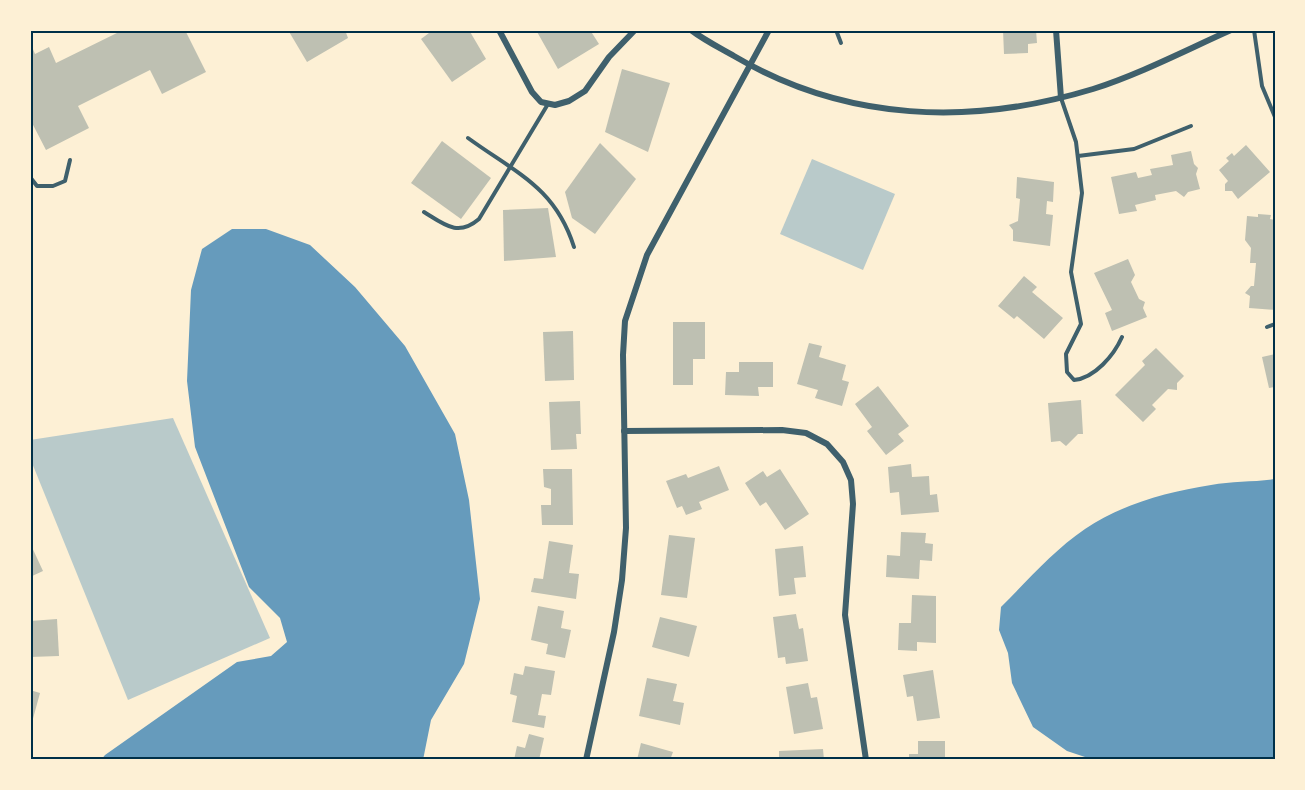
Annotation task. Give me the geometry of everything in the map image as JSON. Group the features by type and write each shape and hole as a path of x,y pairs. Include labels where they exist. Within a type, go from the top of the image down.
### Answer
{"street":[{"path":"499,30 532,92 541,102 555,105 569,101 585,91 609,57 635,30"},
{"path":"691,30 750,65 814,92 844,101 894,110 949,114 1006,109 1061,98 1129,75 1231,30"},
{"path":"586,760 614,632 622,580 626,528 625,321 634,287 647,255 769,30"},
{"path":"1056,30 1061,98"},
{"path":"624,431 782,430 806,433 826,444 843,462 852,480 853,504 845,615 866,760"}],"lane":[{"path":"836,30 841,43"},
{"path":"1254,30 1262,86 1275,117"},
{"path":"1061,98 1078,156 1082,193 1071,272 1081,324 1066,354 1067,372 1074,380 1084,379 1115,352 1122,337"},
{"path":"424,213 453,229 470,227 489,205 549,104"},
{"path":"1078,156 1134,149 1191,126"},
{"path":"468,138 544,192 567,225 574,247"},
{"path":"30,177 37,186 53,186 65,181 70,160"},
{"path":"1268,327 1275,324"}],"shaded area":[{"path":"812,159 895,194 863,270 780,234"},
{"path":"173,418 270,638 128,700 30,458 30,440"}],"water":[{"path":"232,229 266,229 310,245 355,287 405,346 455,434 469,500 480,599 464,664 431,720 423,760 101,760 237,662 271,656 287,642 280,618 249,587 195,447 187,381 191,290 202,249"},
{"path":"1275,479 1275,760 1094,760 1067,751 1033,727 1012,683 1008,653 999,630 1001,607 1063,546 1099,520 1145,500 1178,491 1219,484"}],"building":[{"path":"123,30 185,30 206,72 162,94 150,70 78,106 89,128 46,150 30,119 30,42 35,54 49,47 56,63"},
{"path":"288,30 345,30 348,38 307,62"},
{"path":"433,30 469,30 486,59 452,82 421,39"},
{"path":"536,30 590,30 599,44 558,69"},
{"path":"1003,30 1036,30 1037,43 1028,44 1028,53 1004,54"},
{"path":"622,69 670,83 648,152 605,132"},
{"path":"442,141 491,178 461,219 411,183"},
{"path":"600,143 636,179 595,234 572,218 565,192"},
{"path":"1246,145 1270,172 1238,199 1232,191 1225,191 1225,184 1228,181 1219,170 1229,161 1226,158 1232,153 1234,156"},
{"path":"1191,151 1194,164 1198,168 1196,174 1200,189 1188,192 1184,197 1176,191 1155,195 1156,200 1135,205 1137,211 1119,214 1111,177 1136,172 1138,178 1152,175 1150,169 1173,165 1171,155"},
{"path":"1017,177 1054,182 1053,202 1047,201 1046,214 1053,215 1050,246 1013,241 1013,230 1009,225 1018,221 1020,199 1016,198"},
{"path":"548,208 556,257 504,261 503,210"},
{"path":"1258,214 1271,215 1270,219 1275,220 1275,310 1249,308 1250,296 1245,293 1251,286 1254,286 1256,263 1250,263 1251,248 1245,240 1247,216 1258,217"},
{"path":"1128,259 1135,275 1131,282 1139,299 1145,302 1143,308 1147,317 1112,331 1105,313 1112,310 1094,273"},
{"path":"1024,276 1037,287 1032,292 1063,318 1044,339 1017,316 1014,319 998,306"},
{"path":"673,322 705,322 705,359 693,359 693,385 673,385"},
{"path":"573,331 574,380 545,381 543,332"},
{"path":"809,343 822,346 819,357 846,365 842,380 849,382 842,406 815,398 818,390 797,384"},
{"path":"1156,348 1184,376 1177,383 1177,390 1168,389 1152,405 1156,409 1143,422 1115,395 1145,365 1142,361"},
{"path":"1275,354 1275,387 1269,388 1262,357"},
{"path":"739,362 773,362 773,387 758,387 759,396 725,395 726,372 739,372"},
{"path":"878,386 909,426 898,434 904,441 886,455 867,431 872,427 855,404"},
{"path":"1081,400 1083,434 1078,434 1066,446 1060,441 1051,442 1048,403"},
{"path":"580,401 581,434 576,434 577,449 551,450 549,402"},
{"path":"911,464 912,477 929,476 930,495 937,494 939,512 901,515 899,492 890,493 888,467"},
{"path":"719,466 729,490 699,502 702,509 686,515 682,506 677,508 666,481 686,474 688,478"},
{"path":"543,469 572,469 573,525 542,525 541,505 551,505 551,489 544,487"},
{"path":"780,469 809,514 785,530 766,502 760,506 745,483 763,471 767,477"},
{"path":"901,532 926,533 925,543 933,544 932,561 920,560 919,579 886,577 887,555 900,556"},
{"path":"669,535 695,538 687,598 661,595"},
{"path":"549,541 573,545 569,573 579,574 576,599 531,592 534,578 543,579"},
{"path":"30,543 43,571 30,577"},
{"path":"803,546 806,577 794,578 796,594 779,596 775,549"},
{"path":"912,595 936,596 936,643 917,642 917,651 898,650 899,623 911,623"},
{"path":"538,606 564,611 561,628 571,630 565,658 546,654 548,644 531,640"},
{"path":"796,614 799,629 803,628 808,661 786,664 785,657 778,658 773,617"},
{"path":"660,617 697,626 689,657 652,647"},
{"path":"57,619 59,656 30,657 30,621"},
{"path":"525,666 555,671 551,695 542,694 538,715 546,716 544,728 512,722 517,696 510,694 514,673 523,675"},
{"path":"933,670 940,718 917,721 913,696 907,697 903,675"},
{"path":"647,678 677,684 673,701 684,703 680,725 639,716"},
{"path":"808,683 811,698 817,697 823,729 794,734 786,687"},
{"path":"30,690 40,693 31,726 30,726"},
{"path":"529,734 544,738 539,760 514,760 517,746 525,748"},
{"path":"918,741 945,741 945,760 909,760 909,754 918,754"},
{"path":"641,743 673,752 670,760 637,760"},
{"path":"823,749 824,760 779,760 779,751"}]}
